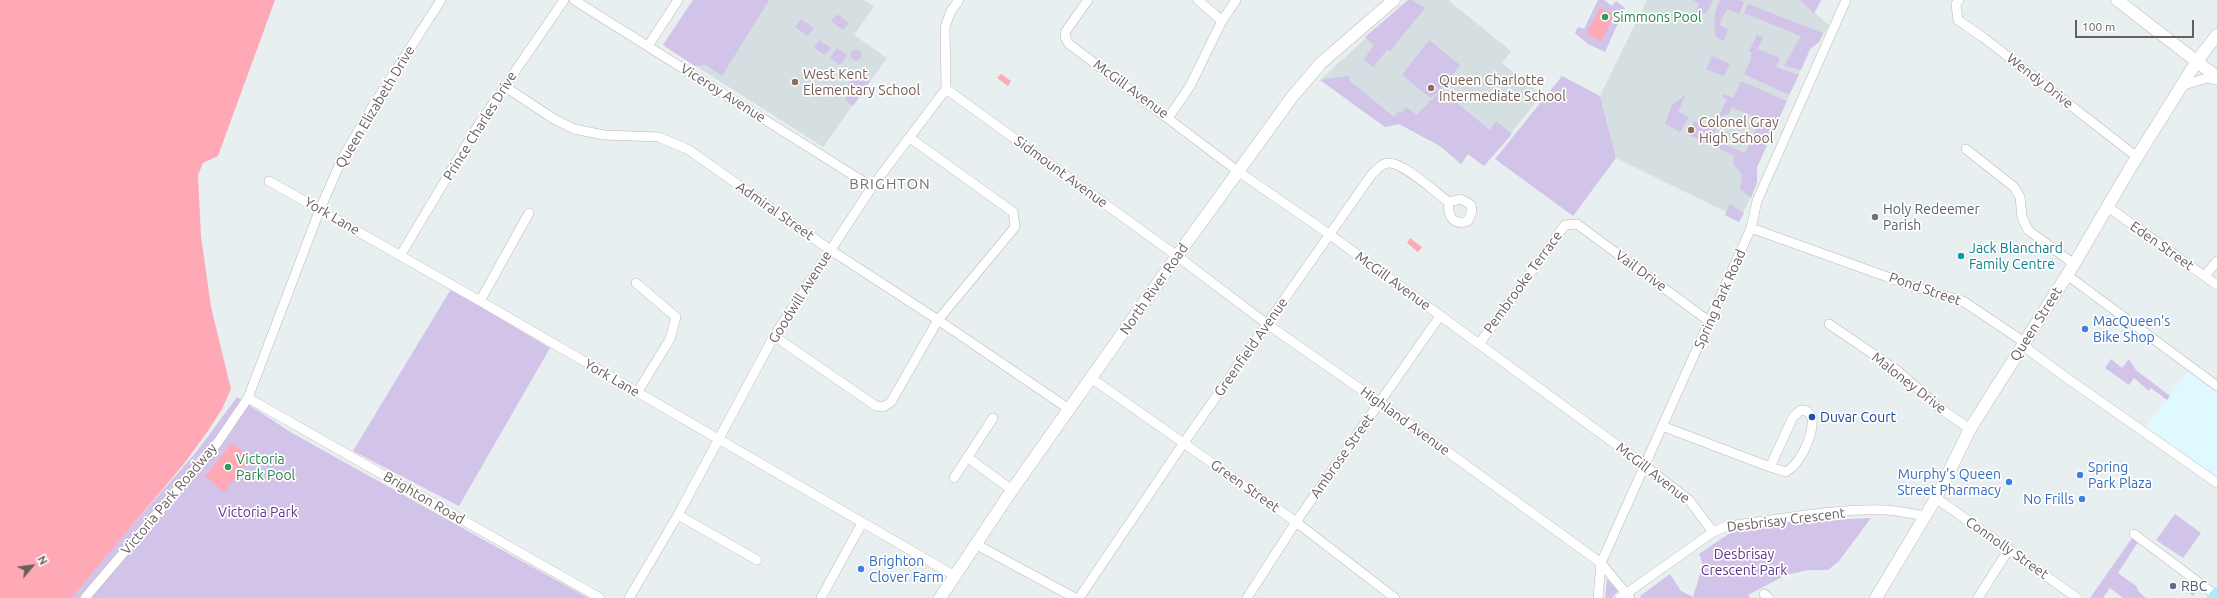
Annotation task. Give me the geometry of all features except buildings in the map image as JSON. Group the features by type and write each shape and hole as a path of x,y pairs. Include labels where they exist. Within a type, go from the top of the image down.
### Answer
{"street":[{"name":"Queen Elizabeth Drive","path":"251,399 320,209 342,159 441,0"},
{"name":"Prince Charles Drive","path":"400,256 479,124 564,0"},
{"name":"Viceroy Avenue","path":"574,0 872,187"},
{"path":"648,46 678,0"},
{"path":"946,89 945,28 951,11 959,0"},
{"name":"McGill Avenue","path":"1088,0 1066,31 1064,37 1070,44 1169,117 1239,172 1329,234 1644,465 1684,496 1713,532"},
{"path":"1198,0 1222,22"},
{"path":"1169,117 1200,68 1222,22 1236,0"},
{"name":"North River Road","path":"940,598 977,545 1012,490 1177,256 1292,97 1321,63 1394,0"},
{"name":"Spring Park Road","path":"1598,598 1601,563 1751,228 1757,201 1846,0"},
{"name":"Wendy Drive","path":"1959,0 1956,4 1958,20 1984,38 2137,157"},
{"path":"2117,0 2217,77"},
{"name":"Queen Street","path":"1876,598 1926,516 1970,429 2074,264 2181,86 2197,61 2217,35"},
{"path":"2181,86 2208,78 2217,80"},
{"name":"Admiral Street","path":"504,86 554,119 574,129 604,135 659,137 689,150 829,249 1070,409"},
{"name":"Goodwill Avenue","path":"629,598 678,515 774,336 829,249 872,187 946,89"},
{"name":"Sidmount Avenue","path":"946,89 1177,256"},
{"path":"774,336 876,406 883,407 891,402 938,320 1016,227 1012,212 910,138"},
{"path":"1966,149 2014,187 2020,197 2022,217 2028,230 2074,264"},
{"name":"Greenfield Avenue","path":"1079,598 1183,444 1372,174 1381,166 1389,163 1400,166 1449,202"},
{"name":"York Lane","path":"269,181 480,301 955,576"},
{"name":"Eden Street","path":"2108,207 2217,285"},
{"path":"480,301 529,213"},
{"name":"Vail Drive","path":"1569,223 1577,224 1710,322"},
{"name":"Pembrooke Terrace","path":"1479,344 1565,225 1569,223"},
{"name":"Pond Street","path":"1751,228 1921,289 1963,301 2024,342 2030,351 2064,376 2217,483"},
{"name":"Highland Avenue","path":"1177,256 1267,324 1379,402 1601,563 1626,596"},
{"path":"2205,276 2217,261"},
{"path":"2067,275 2217,386"},
{"path":"636,283 676,317 670,339 637,393"},
{"name":"Ambrose Street","path":"1247,598 1296,522 1440,316"},
{"name":"Maloney Drive","path":"1829,324 1898,371 1941,409 1970,429"},
{"name":"Green Street","path":"1091,378 1296,522 1391,597"},
{"name":"Victoria Park Roadway","path":"85,598 218,442 251,399"},
{"name":"Victoria Park Roadway","path":"92,598 212,455 251,399"},
{"name":"Brighton Road","path":"251,399 600,598"},
{"path":"1662,426 1770,467 1786,472 1791,469 1801,454 1813,425 1812,417 1807,410 1801,410 1793,417 1770,467"},
{"path":"954,478 993,418"},
{"path":"967,458 1012,490"},
{"name":"Connolly Street","path":"1936,498 2077,598"},
{"name":"Desbrisay Crescent","path":"1626,596 1713,532 1727,526 1819,514 1886,510 1926,516"},
{"path":"678,515 757,560"},
{"path":"821,598 862,523"},
{"path":"2134,534 2217,595"},
{"path":"977,545 1075,598"},
{"path":"1978,598 2009,549"}],"shaded area":[{"path":"0,0 275,0 218,156 203,163 198,175 201,236 211,307 231,389 222,409 183,465 71,598 0,598"},
{"name":"West Kent Elementary School","path":"693,0 864,0 874,6 854,35 887,58 823,147 663,45"},
{"name":"Queen Charlotte Intermediate School","path":"1408,0 1448,0 1511,51 1502,63 1542,95 1484,166 1468,154 1461,164 1440,146 1399,124 1385,127 1320,80"},
{"name":"Colonel Gray High School","path":"1647,0 1800,0 1829,25 1819,42 1810,49 1757,167 1757,183 1739,222 1725,215 1726,212 1616,158 1600,96"},
{"path":"1600,8 1614,14 1602,41 1586,34"},
{"path":"1001,74 1011,81 1008,86 997,78"},
{"path":"1410,238 1422,247 1418,252 1407,243"},
{"path":"2189,370 2217,392 2217,477 2146,427"},
{"name":"Victoria Park Pool","path":"232,443 251,458 224,492 205,476"}],"green space":[{"path":"693,0 769,0 722,76 706,65 695,66 663,45"},
{"path":"1408,0 1412,0 1425,8 1390,51 1387,50 1373,67 1364,59 1374,45 1365,37"},
{"name":"Simmons Pool","path":"1598,0 1604,0 1612,6 1616,1 1625,8 1605,52 1588,44 1575,33 1578,27 1584,29"},
{"path":"1693,0 1713,0 1706,14 1696,11 1699,4"},
{"path":"1720,0 1739,0 1744,2 1739,14 1727,9 1719,25 1728,29 1724,41 1716,37 1715,27 1715,14"},
{"path":"1800,0 1821,0 1814,14"},
{"path":"1748,4 1823,33 1819,42 1810,49 1801,70 1784,66 1801,36 1744,13"},
{"path":"837,14 849,23 843,30 831,21"},
{"path":"801,19 814,28 808,36 795,27"},
{"path":"1757,35 1763,37 1758,49 1780,58 1776,67 1799,75 1789,95 1744,74 1752,57 1750,56 1752,53 1749,51"},
{"path":"819,40 831,48 825,55 814,48"},
{"path":"1429,40 1460,65 1441,90 1490,130 1496,121 1512,134 1484,166 1468,154 1461,164 1440,146 1399,124 1385,127 1320,80 1348,76 1350,81 1394,117 1399,111 1401,113 1406,107 1417,115 1439,92 1430,98 1402,75"},
{"path":"837,48 847,55 840,65 830,58"},
{"path":"854,50 858,50 860,51 860,59 854,60 851,57 851,53"},
{"path":"1712,56 1730,64 1724,76 1706,69"},
{"path":"856,71 870,81 853,106 845,100 850,92 846,89"},
{"path":"1562,76 1600,96 1616,158 1573,216 1495,159"},
{"path":"1741,81 1787,101 1757,167 1757,183 1751,198 1740,189 1742,175 1733,163 1733,156 1742,159 1720,149 1719,146 1722,143 1745,153 1758,124 1756,123 1757,121 1751,118 1752,116 1732,107 1728,115 1726,114 1724,117 1719,115 1727,99 1722,96 1724,94 1733,98"},
{"path":"1686,94 1678,112 1689,117 1680,132 1665,124 1672,105"},
{"path":"1695,121 1717,130 1711,142 1706,143 1689,135 1688,131"},
{"path":"1730,204 1744,213 1739,222 1725,215"},
{"path":"451,289 550,348 459,506 353,451"},
{"path":"2111,359 2122,368 2129,359 2136,370 2170,396 2167,400 2151,388 2149,391 2134,378 2129,385 2105,368"},
{"name":"Victoria Park","path":"237,397 292,433 588,598 69,598 197,451"},
{"path":"2175,514 2201,533 2183,558 2156,540"},
{"name":"Desbrisay Crescent Park","path":"1871,518 1839,561 1828,570 1808,570 1786,575 1748,595 1750,598 1641,598 1640,596 1670,574 1681,591 1693,597 1703,565 1699,554 1730,533 1785,522"},
{"path":"2132,538 2138,542 2118,573 2136,586 2139,592 2146,598 2123,598 2110,588 2103,598 2090,598"},
{"path":"1607,579 1618,591 1612,598 1605,598"},
{"path":"2191,581 2199,587 2193,596 2185,589"}],"place":[{"name":"Simmons Pool","path":"1605,17"},
{"name":"West Kent Elementary School","path":"795,82"},
{"name":"Queen Charlotte Intermediate School","path":"1431,88"},
{"name":"Colonel Gray High School","path":"1691,130"},
{"name":"Holy Redeemer Parish","path":"1875,217"},
{"name":"Jack Blanchard Family Centre","path":"1961,256"},
{"name":"MacQueen's Bike Shop","path":"2085,329"},
{"name":"Duvar Court","path":"1812,417"},
{"name":"Victoria Park Pool","path":"228,467"},
{"name":"Spring Park Plaza","path":"2080,475"},
{"name":"Murphy's Queen Street Pharmacy","path":"2009,482"},
{"name":"No Frills","path":"2082,499"},
{"name":"Brighton Clover Farm","path":"861,569"},
{"name":"RBC","path":"2173,586"}],"district":[{"name":"BRIGHTON","path":"890,184"}]}
